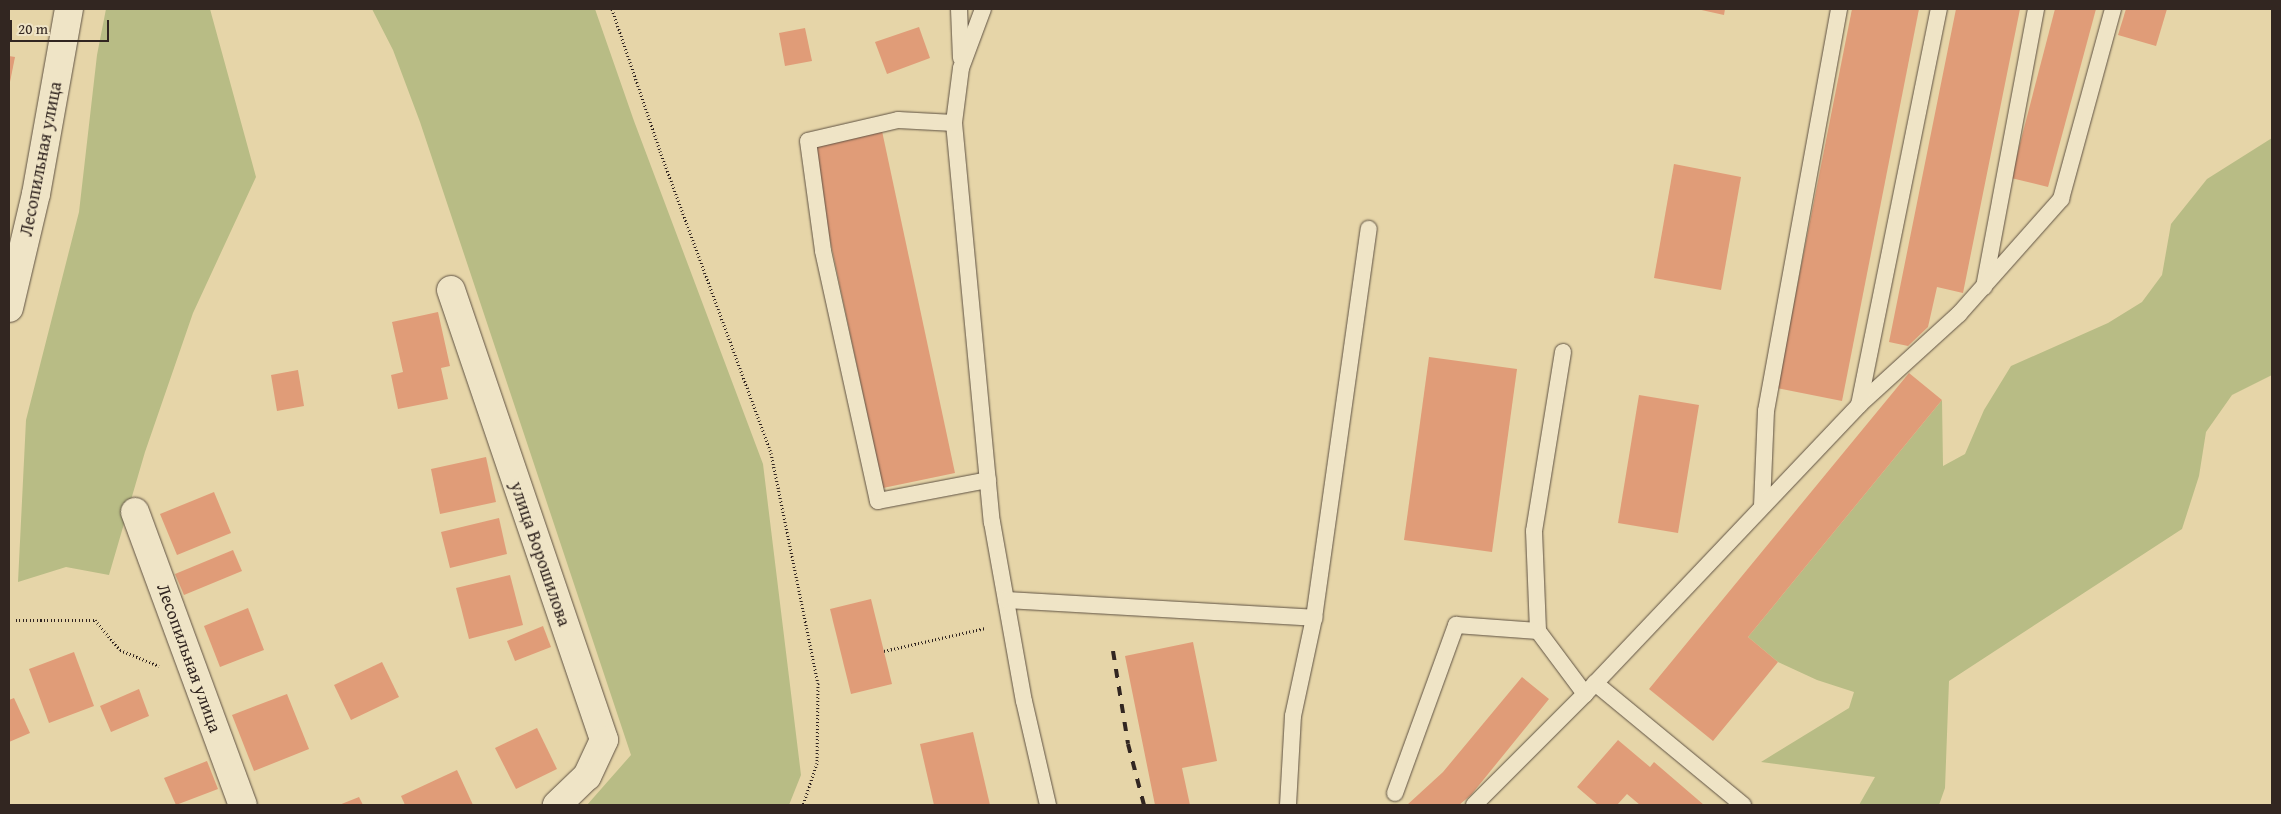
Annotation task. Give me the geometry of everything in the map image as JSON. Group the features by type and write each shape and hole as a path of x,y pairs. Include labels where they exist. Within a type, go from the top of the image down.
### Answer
{"street":[{"name":"Лесопильная улица","path":"9,308 36,194 70,9"},
{"name":"улица Ворошилова","path":"451,290 604,740 586,776 557,805"},
{"name":"Лесопильная улица","path":"135,512 243,805"}],"lane":[{"path":"959,9 961,68 954,123 992,522 1010,622 1048,805"},
{"path":"961,68 983,9"},
{"path":"1762,506 1766,411 1839,9"},
{"path":"1859,405 1939,9"},
{"path":"1984,287 2036,9"},
{"path":"1474,805 1590,689 1859,405 1960,314 2060,199 2113,9"},
{"path":"954,123 898,120 808,141 823,251 878,501 988,480"},
{"path":"1288,805 1292,716 1314,618 1369,228"},
{"path":"1563,352 1534,531 1538,631 1570,678 1590,689 1743,805"},
{"path":"1006,600 1314,618"},
{"path":"1395,794 1456,625 1538,631"}],"path":[{"path":"612,9 660,152 771,453 818,683 816,763 803,805"},
{"path":"9,620 95,620 120,650 198,683"},
{"path":"884,650 1010,622"}],"green space":[{"path":"106,9 210,9 256,177 193,313 145,452 109,575 66,567 18,582 26,420 79,212 97,55"},
{"path":"372,9 595,9 634,121 763,464 801,775 789,805 587,805 631,755 420,122 393,50"},
{"path":"2272,138 2272,375 2232,395 2206,432 2199,476 2182,529 1949,681 1945,788 1939,805 1859,805 1875,777 1761,762 1849,708 1854,692 1817,680 1778,662 1748,637 1942,400 1943,466 1965,454 1984,410 2011,366 2108,323 2142,302 2162,275 2171,224 2207,179"}],"building":[{"path":"1697,9 1725,9 1724,15"},
{"path":"1852,9 1919,9 1842,401 1777,388"},
{"path":"1956,9 2020,9 1963,293 1937,287 1928,327 1908,346 1889,342"},
{"path":"2055,9 2096,9 2048,187 2011,178"},
{"path":"2126,9 2167,9 2156,46 2118,35"},
{"path":"919,27 930,58 887,74 875,42"},
{"path":"805,28 812,61 785,66 779,33"},
{"path":"9,56 15,57 10,82 9,82"},
{"path":"882,131 955,473 883,488 810,146"},
{"path":"1674,164 1741,177 1721,290 1654,278"},
{"path":"438,312 450,366 441,368 448,399 398,409 391,375 403,372 392,322"},
{"path":"1429,357 1517,369 1492,552 1404,540"},
{"path":"298,370 304,406 277,411 271,375"},
{"path":"1909,373 1942,400 1748,637 1778,662 1713,741 1649,689"},
{"path":"1639,395 1699,405 1678,533 1618,523"},
{"path":"486,457 496,502 440,514 431,469"},
{"path":"214,492 231,533 177,555 160,514"},
{"path":"499,518 507,554 450,568 441,532"},
{"path":"233,550 242,571 184,595 175,574"},
{"path":"510,575 523,625 469,639 456,588"},
{"path":"871,599 892,684 851,694 830,609"},
{"path":"248,608 264,650 220,667 204,626"},
{"path":"543,626 551,647 515,661 507,641"},
{"path":"1193,642 1217,761 1182,768 1190,805 1155,805 1125,656"},
{"path":"74,652 94,706 49,723 29,669"},
{"path":"382,662 399,697 351,720 334,685"},
{"path":"1522,677 1549,699 1471,795 1459,805 1407,805 1443,772"},
{"path":"139,689 149,716 111,732 100,706"},
{"path":"287,694 309,749 254,771 232,715"},
{"path":"14,698 30,733 9,742 9,700"},
{"path":"537,728 557,769 516,789 495,748"},
{"path":"973,732 990,805 934,805 920,744"},
{"path":"1618,740 1650,767 1654,762 1704,805 1640,805 1627,794 1617,805 1598,805 1577,787"},
{"path":"207,761 218,789 176,805 164,778"},
{"path":"457,770 473,805 405,805 401,796"},
{"path":"359,797 363,805 339,805"}],"railway":[{"path":"1113,651 1128,744 1144,805"}]}
